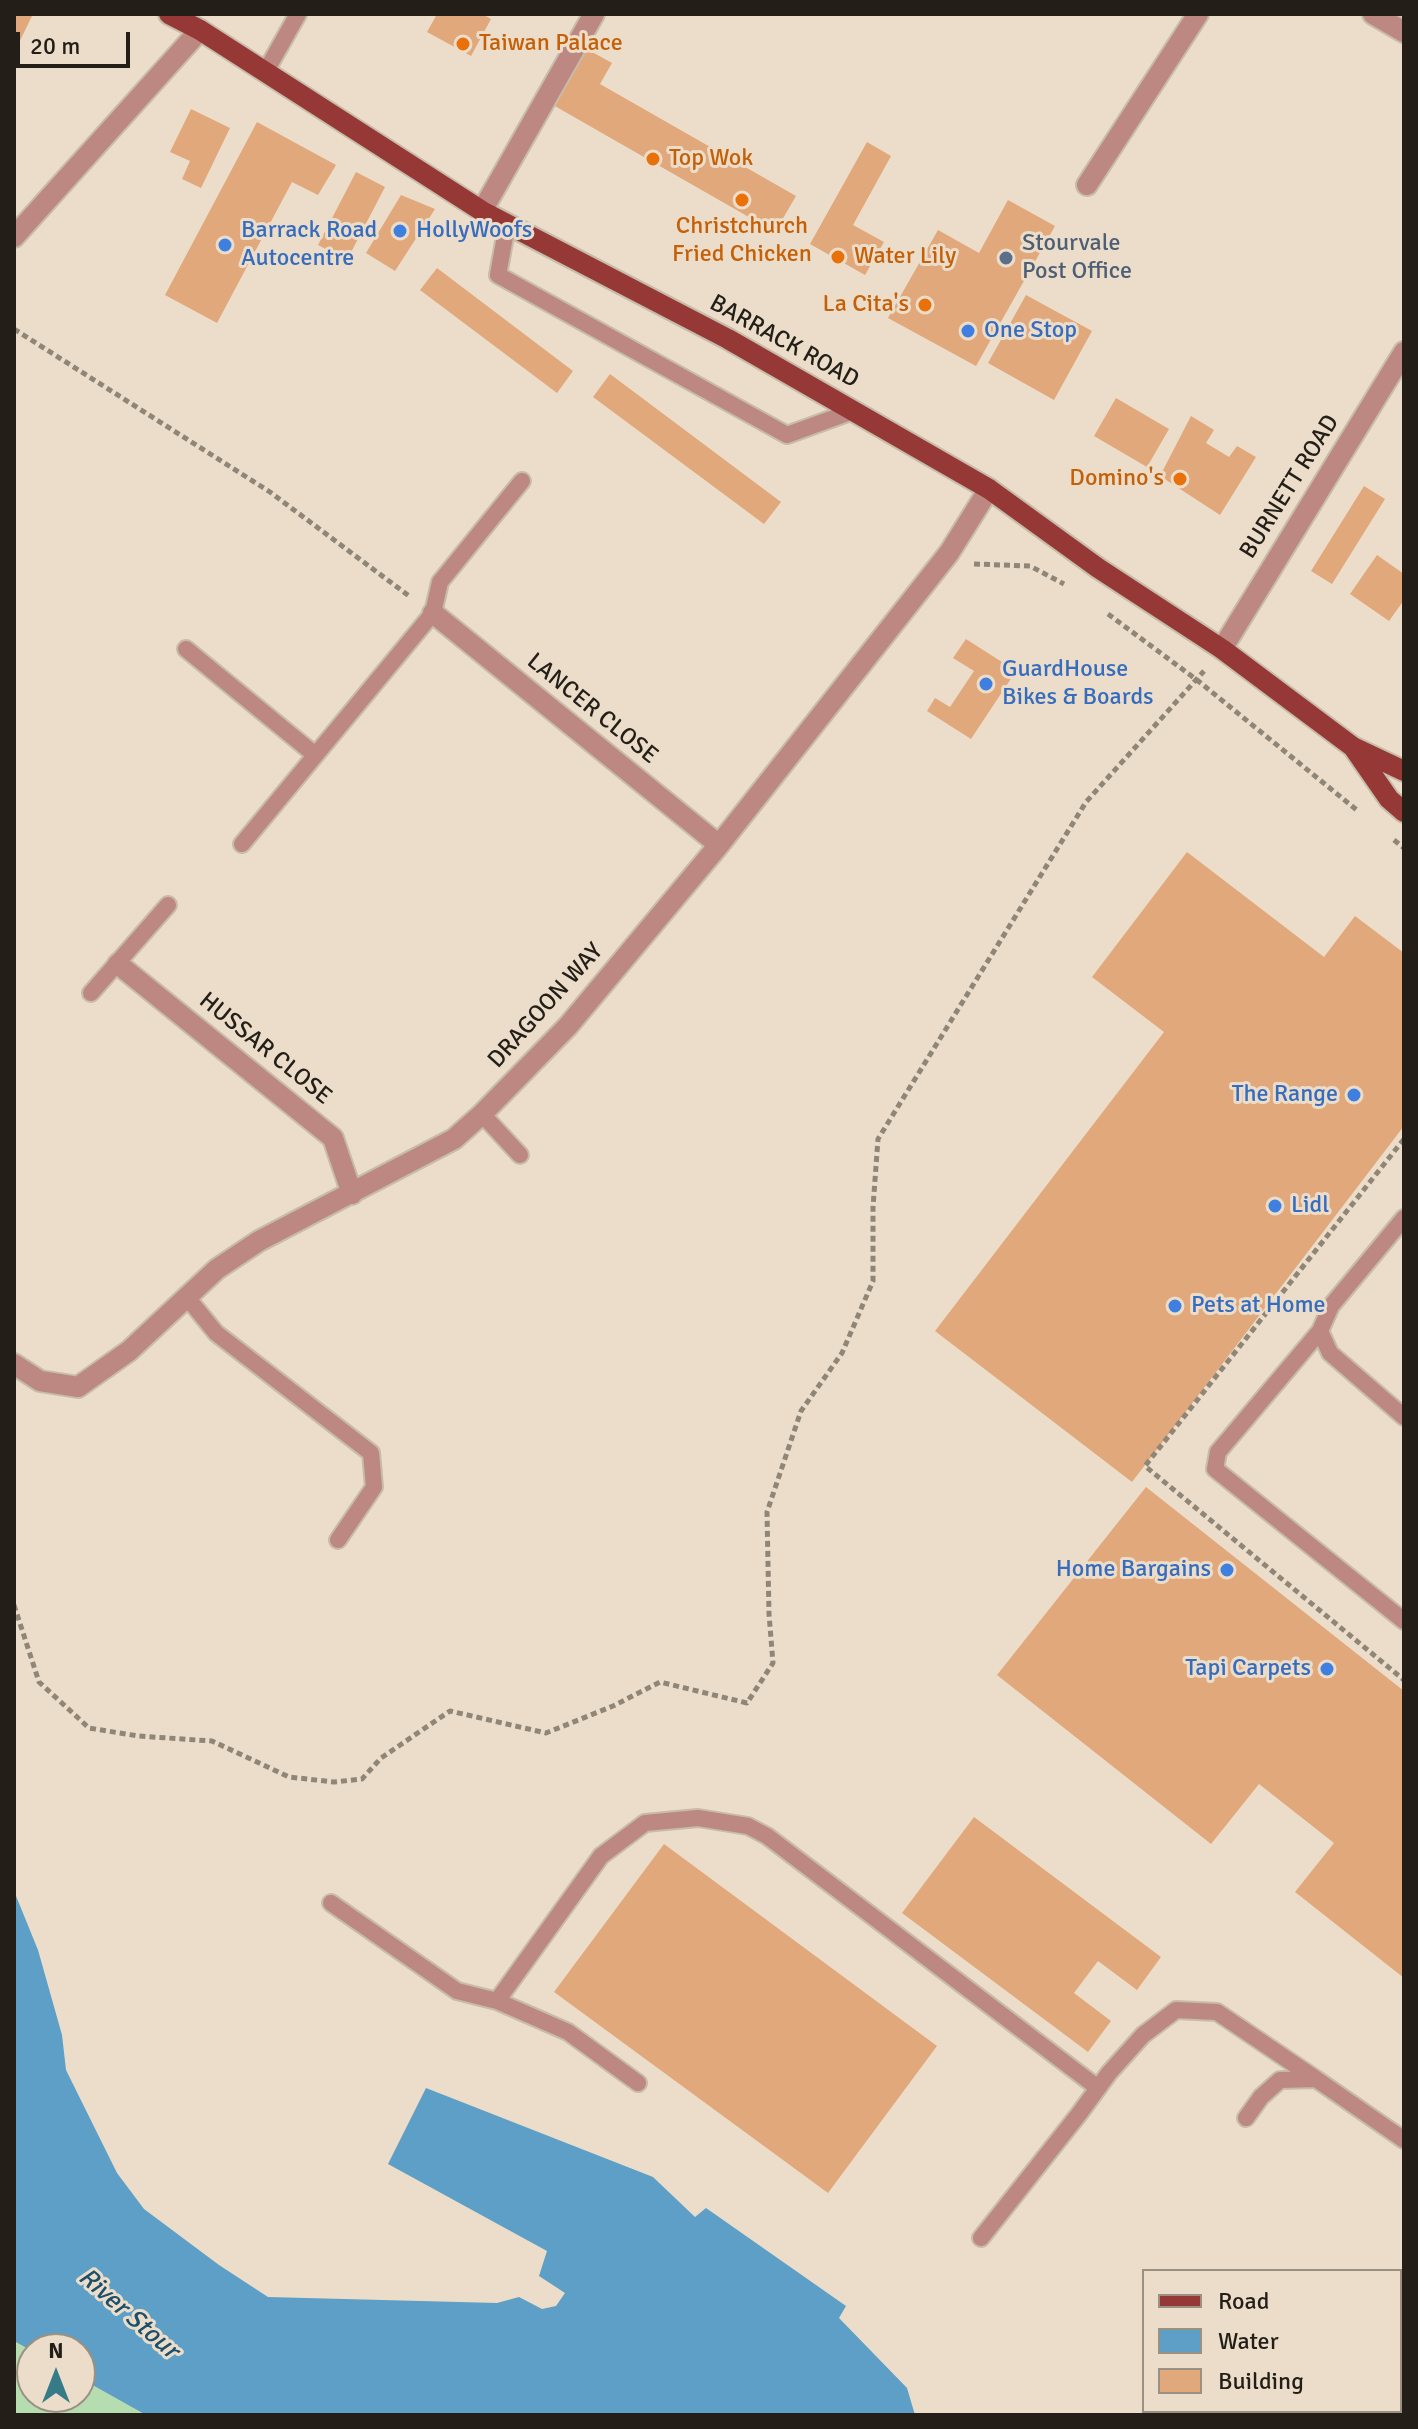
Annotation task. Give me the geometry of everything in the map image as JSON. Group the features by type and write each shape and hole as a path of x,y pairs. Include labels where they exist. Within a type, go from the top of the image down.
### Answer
{"main road":[{"name":"BARRACK ROAD","path":"169,14 266,71 482,211 728,339 989,489 1098,568 1222,649 1353,747 1404,771"},
{"name":"BARRACK ROAD","path":"1353,747 1389,799 1404,812"}],"street":[{"path":"482,211 594,14"},
{"path":"1087,185 1198,14"},
{"path":"1373,14 1404,32"},
{"path":"14,237 200,30"},
{"name":"BURNETT ROAD","path":"1222,649 1404,352"},
{"name":"DRAGOON WAY","path":"14,1364 40,1381 78,1387 129,1351 217,1269 259,1241 454,1139 482,1114 568,1026 719,845 949,553 989,489"},
{"name":"LANCER CLOSE","path":"433,613 719,845"},
{"name":"HUSSAR CLOSE","path":"118,964 333,1138 352,1194"}],"lane":[{"path":"266,71 298,14"},
{"path":"507,225 498,275 787,435 853,411"},
{"path":"242,844 433,613 440,582 522,481"},
{"path":"186,649 314,754"},
{"path":"91,993 168,905"},
{"path":"482,1114 520,1155"},
{"path":"1404,1218 1331,1306 1320,1331 1218,1452 1215,1469 1404,1621"},
{"path":"186,1296 216,1333 371,1453 374,1487 338,1540"},
{"path":"1320,1331 1330,1353 1404,1417"},
{"path":"497,2001 601,1856 645,1823 698,1818 748,1826 767,1836 1098,2088"},
{"path":"331,1903 457,1991 497,2001 568,2032 638,2083"},
{"path":"981,2238 1143,2035 1176,2010 1217,2012 1404,2140"},
{"path":"1246,2118 1261,2097 1280,2080 1316,2079"}],"path":[{"path":"14,329 270,492 433,613"},
{"path":"949,553 958,561 984,566 1030,566 1073,590"},
{"path":"1097,606 1197,680 1367,818"},
{"path":"14,1605 39,1682 89,1728 138,1736 212,1741 289,1777 334,1782 362,1779 381,1758 450,1711 546,1733 613,1706 660,1682 747,1703 773,1663 767,1512 801,1411 842,1353 873,1281 873,1207 878,1139 1086,802 1222,649"},
{"path":"1392,838 1404,848"}],"green space":[{"path":"14,2341 16,2413 96,2413 96,2387 146,2415 14,2415"}],"water":[{"name":"River Stour","path":"14,1891 38,1950 62,2035 66,2070 117,2173 144,2209 268,2297 497,2303 519,2297 542,2309 556,2306 565,2293 539,2276 547,2251 388,2164 426,2088 653,2177 695,2217 706,2208 846,2306 839,2318 907,2388 915,2415 146,2415 96,2387 96,2333 16,2333 14,2341"}],"building":[{"path":"14,14 33,14 14,53"},
{"path":"437,14 482,14 491,19 471,56 427,32"},
{"path":"585,48 612,63 600,84 796,196 775,232 553,105"},
{"path":"191,109 230,128 201,188 182,179 190,161 170,152"},
{"name":"Barrack Road Autocentre","path":"257,122 336,165 318,195 292,182 217,323 165,295"},
{"path":"867,142 891,156 853,225 884,242 865,275 810,244"},
{"path":"356,172 385,187 347,260 318,245"},
{"name":"HollyWoofs","path":"401,195 435,209 395,271 366,253"},
{"path":"1008,200 1055,226 976,366 888,318 938,230 979,253"},
{"path":"437,268 573,371 557,393 420,290"},
{"path":"1026,295 1092,331 1054,400 988,363"},
{"path":"610,374 781,502 764,524 593,397"},
{"path":"1116,398 1169,429 1147,467 1094,436"},
{"path":"1191,416 1214,430 1206,443 1229,457 1237,446 1256,457 1220,515 1160,476"},
{"path":"1364,486 1385,499 1332,584 1311,571"},
{"path":"1377,555 1404,574 1404,600 1389,621 1350,594"},
{"name":"GuardHouse Bikes & Boards","path":"966,639 1016,671 971,739 927,711 935,698 950,707 974,671 953,658"},
{"path":"1187,852 1324,957 1355,916 1404,953 1404,1126 1132,1482 935,1331 1164,1032 1092,977"},
{"path":"1146,1487 1404,1691 1404,1978 1295,1892 1334,1843 1259,1784 1211,1844 997,1675"},
{"path":"974,1817 1161,1957 1137,1990 1098,1961 1074,1993 1111,2021 1088,2052 902,1913"},
{"path":"664,1844 937,2046 828,2193 554,1992"}],"place":[{"name":"Taiwan Palace","path":"463,44"},
{"name":"Top Wok","path":"653,159"},
{"name":"Christchurch Fried Chicken","path":"742,200"},
{"name":"HollyWoofs","path":"400,231"},
{"name":"Barrack Road Autocentre","path":"225,245"},
{"name":"Water Lily","path":"838,257"},
{"name":"Stourvale Post Office","path":"1006,258"},
{"name":"La Cita's","path":"925,305"},
{"name":"One Stop","path":"968,331"},
{"name":"Domino's","path":"1180,479"},
{"name":"GuardHouse Bikes & Boards","path":"986,684"},
{"name":"The Range","path":"1354,1095"},
{"name":"Lidl","path":"1275,1206"},
{"name":"Pets at Home","path":"1175,1306"},
{"name":"Home Bargains","path":"1227,1570"},
{"name":"Tapi Carpets","path":"1327,1669"}]}
